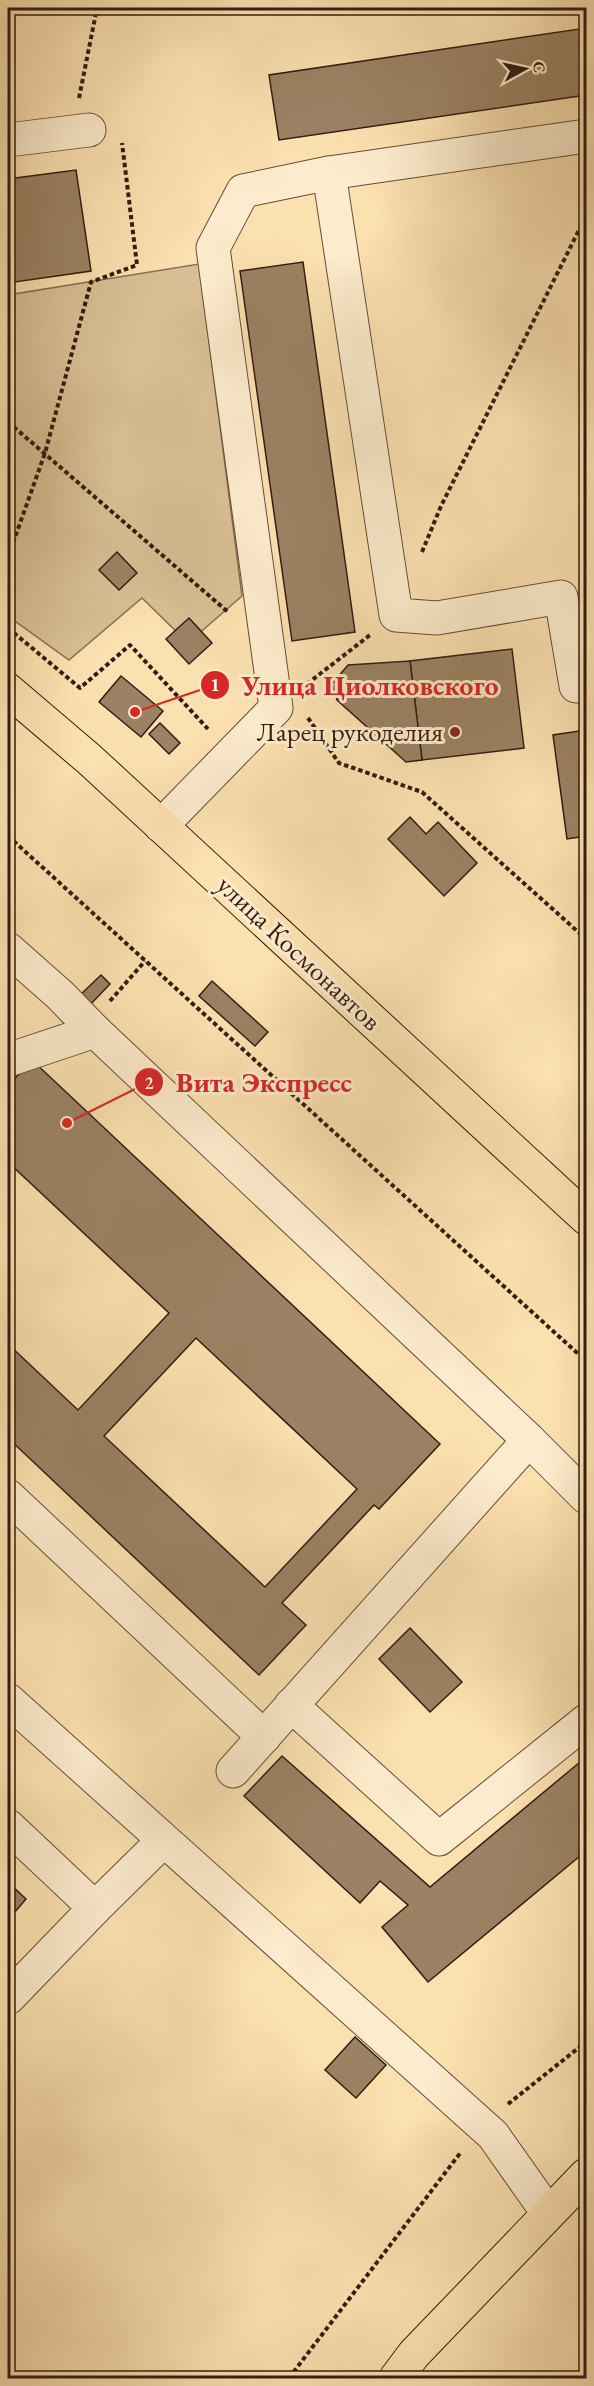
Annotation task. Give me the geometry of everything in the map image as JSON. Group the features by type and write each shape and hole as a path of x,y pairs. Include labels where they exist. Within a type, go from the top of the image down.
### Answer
{"main road":[{"name":"улица Космонавтов","path":"8,690 89,759 586,1218"},
{"path":"396,2379 414,2354 548,2213 583,2185"}],"lane":[{"path":"8,140 89,130"},
{"path":"161,826 284,702 267,645 213,248 243,191 330,172 585,145"},
{"path":"330,172 396,615 437,618 561,597 576,686"},
{"path":"8,949 60,995 92,1028 529,1440 586,1497"},
{"path":"8,1060 92,1028"},
{"path":"233,1771 529,1440"},
{"path":"8,1496 264,1737"},
{"path":"8,1700 493,2135 548,2213"},
{"path":"291,1705 439,1839 586,1720"},
{"path":"8,1826 95,1908"},
{"path":"8,1998 163,1841"}],"path":[{"path":"8,557 45,453 90,282 137,265 119,125 89,130 76,113 97,8"},
{"path":"418,560 441,506 586,216"},
{"path":"8,422 267,645"},
{"path":"396,615 284,702 339,763 422,792 586,939"},
{"path":"8,628 80,688 130,645 231,754"},
{"path":"8,836 586,1362"},
{"path":"92,1028 145,961"},
{"path":"289,2379 482,2125 586,2042"}],"shaded area":[{"path":"199,264 242,596 188,643 142,598 69,660 8,616 8,295"}],"building":[{"path":"586,28 586,95 279,140 269,75"},
{"path":"76,170 91,271 8,283 8,179"},
{"path":"303,262 355,632 292,641 240,271"},
{"path":"117,552 137,573 119,590 99,570"},
{"path":"189,618 212,643 189,664 166,639"},
{"path":"512,649 524,748 422,760 410,661"},
{"path":"410,661 422,760 406,762 337,700 332,684 348,665"},
{"path":"121,676 163,711 141,737 99,702"},
{"path":"160,723 180,743 169,754 149,734"},
{"path":"586,730 586,836 567,839 553,735"},
{"path":"410,817 426,834 438,822 477,863 444,896 388,839"},
{"path":"101,975 110,984 89,1006 79,996"},
{"path":"212,981 268,1032 255,1046 199,996"},
{"path":"32,1060 440,1444 379,1509 374,1505 282,1603 306,1625 259,1675 8,1438 8,1344 78,1410 169,1313 10,1164 8,1167 8,1086","holes":["196,1338 357,1489 265,1587 104,1436"]},
{"path":"410,1628 462,1682 430,1712 379,1659"},
{"path":"282,1756 430,1887 586,1757 586,1851 428,1982 382,1927 408,1905 380,1881 360,1903 244,1796"},
{"path":"8,1882 26,1899 8,1920"},
{"path":"355,2037 386,2065 356,2098 325,2070"}],"place":[{"name":"Улица Циолковского","path":"135,712"},
{"name":"Ларец рукоделия","path":"455,732"},
{"name":"Вита Экспресс","path":"67,1123"}]}
